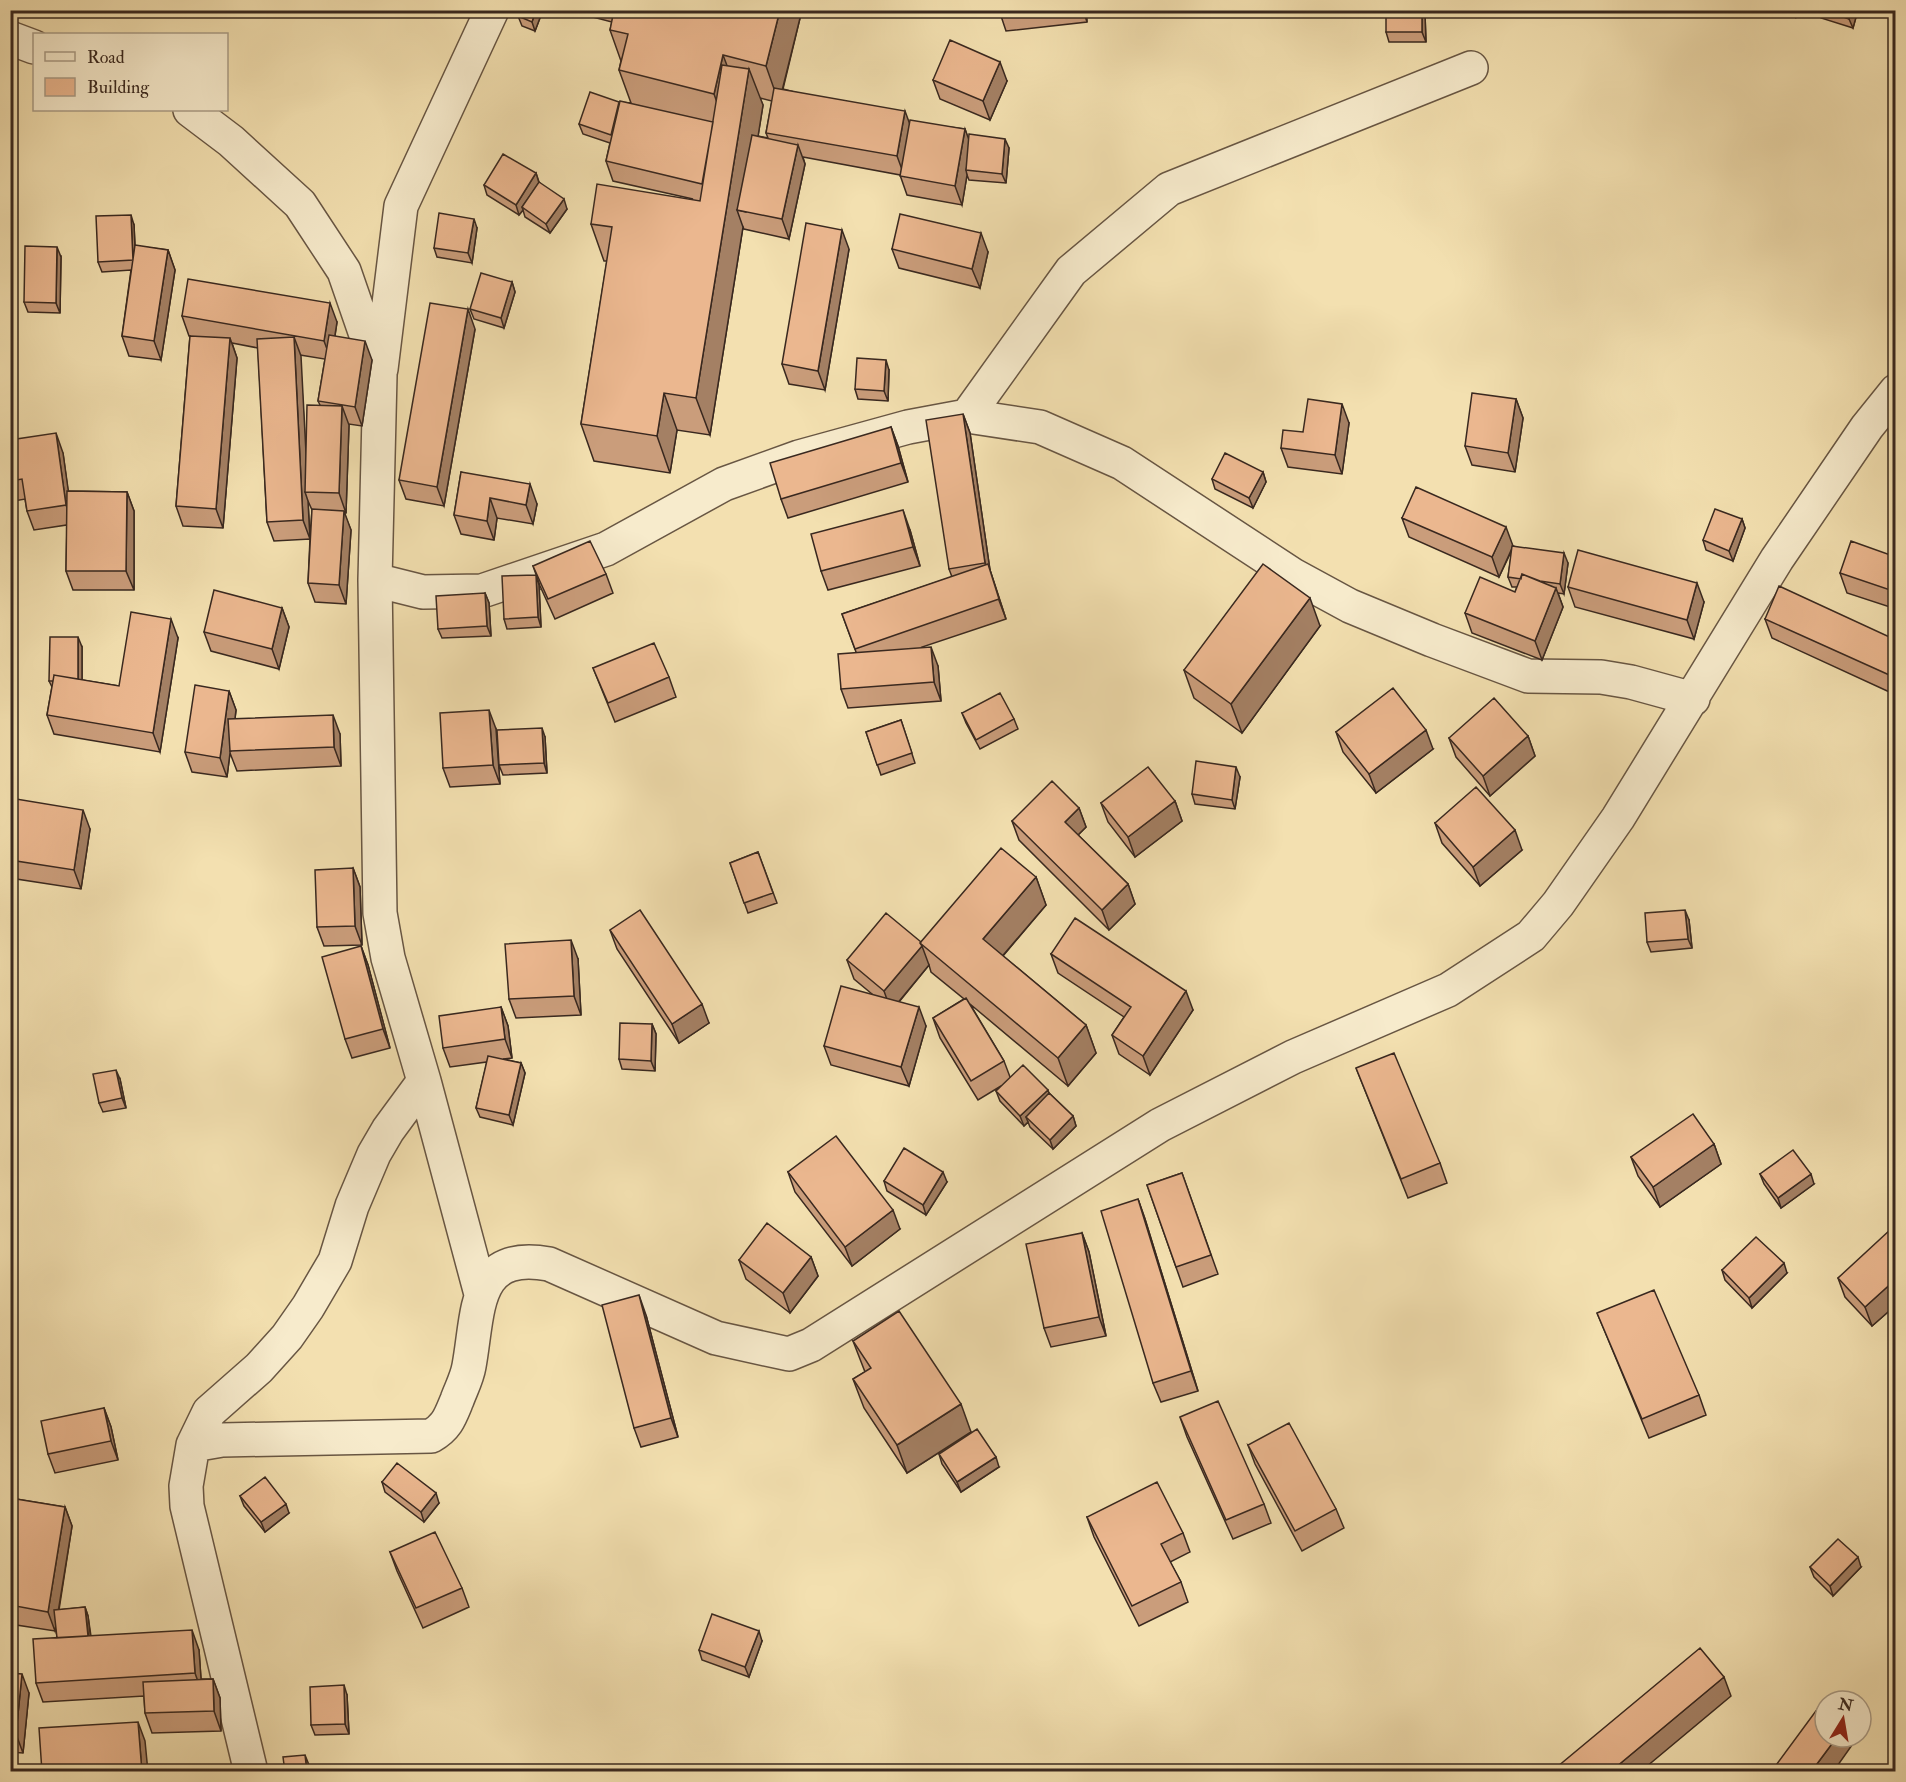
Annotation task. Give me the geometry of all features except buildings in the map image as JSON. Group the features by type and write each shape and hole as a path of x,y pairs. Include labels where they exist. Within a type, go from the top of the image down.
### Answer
{"street":[{"path":"481,1294 388,958 380,913 375,580 380,375 401,207 492,10"},
{"path":"10,38 33,47"},
{"path":"967,416 1071,270 1169,189 1471,68"},
{"path":"191,111 231,141 300,204 344,271 380,375"},
{"path":"193,1445 222,1440 430,1436 442,1430 449,1420 469,1369 481,1294 491,1274 507,1265 530,1261 549,1264 716,1338 789,1354 811,1345 1160,1125 1293,1057 1448,990 1531,936 1558,904 1617,818 1693,699 1777,559 1867,427 1896,391"},
{"path":"375,580 423,592 482,591 606,549 724,484 799,457 908,427 967,416 1040,427 1122,463 1293,575 1350,606 1432,639 1528,676 1601,677 1631,682 1693,699"},
{"path":"251,1772 187,1506 186,1486 193,1445 209,1412 259,1368 287,1337 308,1307 335,1261 352,1206 374,1155 388,1130 424,1082"}]}
